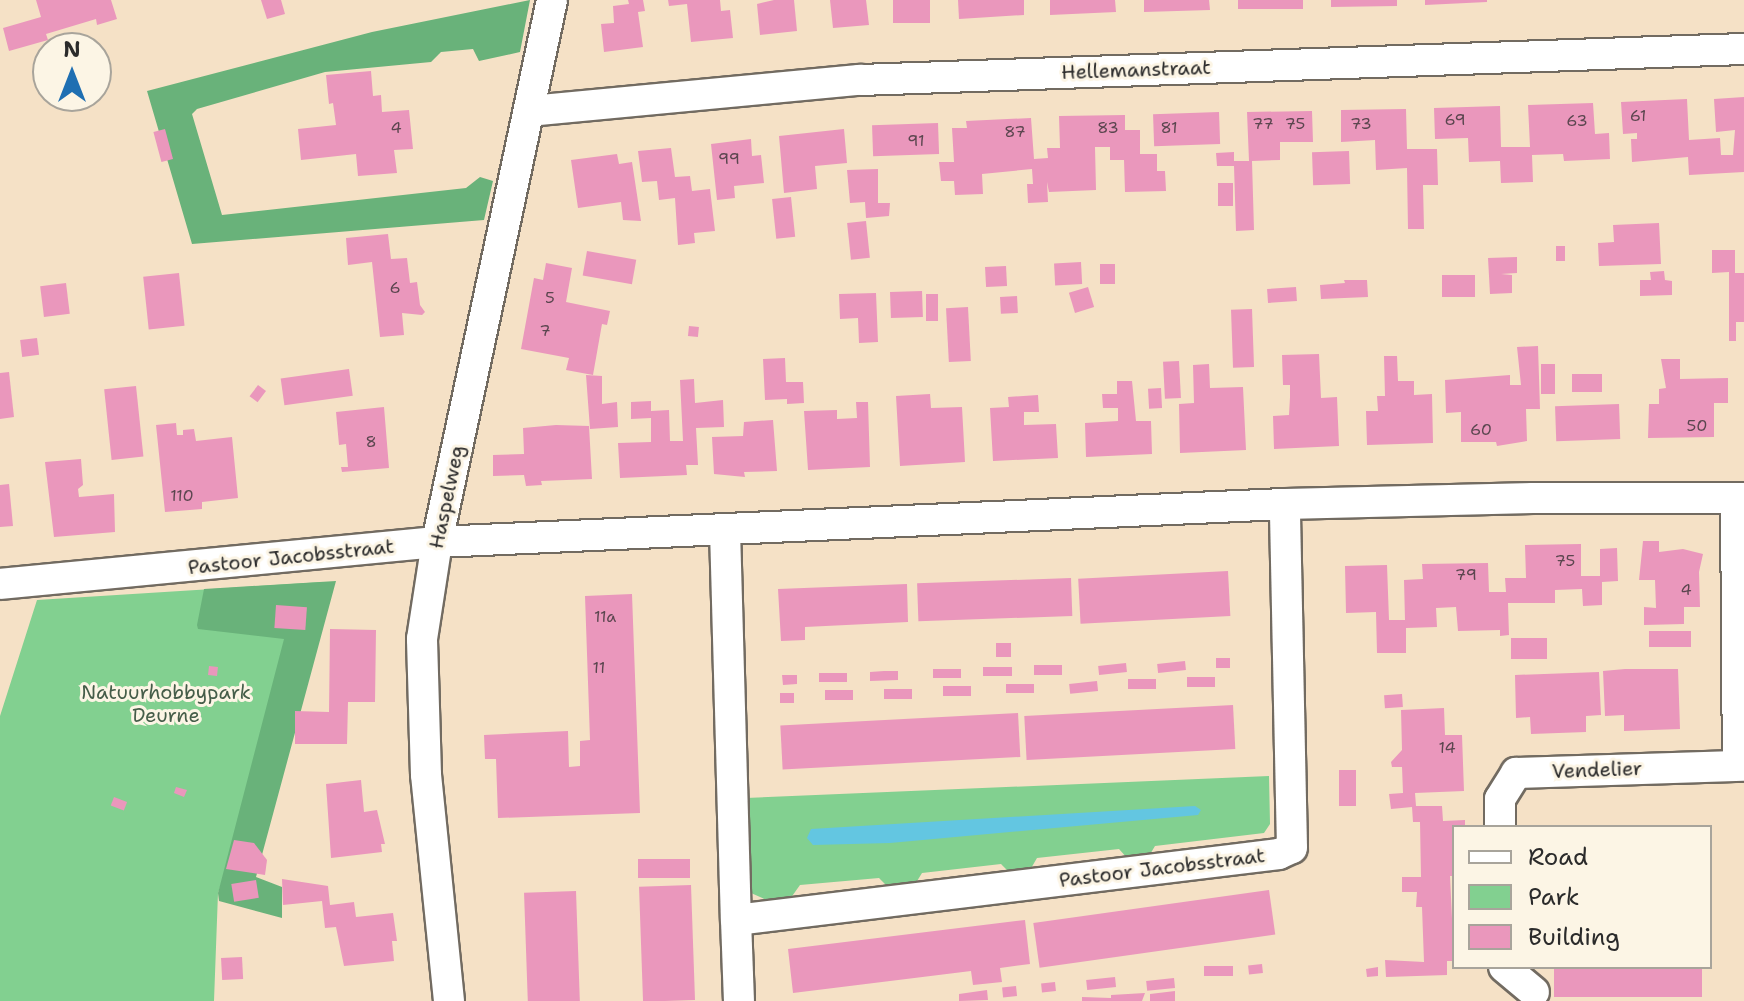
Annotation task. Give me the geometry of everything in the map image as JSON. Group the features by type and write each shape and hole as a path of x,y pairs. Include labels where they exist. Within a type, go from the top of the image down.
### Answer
{"street":[{"name":"Haspelweg","path":"449,1001 426,775 422,639 437,542 552,0"},
{"name":"Hellemanstraat","path":"530,111 860,80 1744,49"},
{"name":"Pastoor Jacobsstraat","path":"0,584 437,542 1285,504 1517,498 1740,498"},
{"name":"Vendelier","path":"1500,825 1500,799 1516,773 1741,766 1740,498"},
{"name":"Pastoor Jacobsstraat","path":"736,920 1279,854 1292,848 1285,504"},
{"path":"725,530 739,1001"},
{"path":"1506,969 1534,992"}],"green space":[{"path":"530,0 520,52 479,61 473,49 441,52 431,62 325,72 197,109 192,114 222,215 466,188 480,177 493,181 484,220 192,244 147,91 372,32"},
{"path":"336,581 256,877 282,887 282,918 219,901 218,893 284,639 198,629 197,625 204,589"},
{"name":"Natuurhobbypark Deurne","path":"323,582 218,893 214,1001 0,1001 0,716 37,600"},
{"path":"1269,776 1270,824 1264,833 1155,846 1149,856 1128,859 1119,849 1037,858 1030,870 1010,873 1001,864 922,873 914,886 890,889 879,878 800,885 790,899 771,902 751,893 746,798"}],"water":[{"path":"1195,806 1201,810 1198,815 890,843 813,845 807,838 811,829"}],"building":[{"path":"36,0 111,0 117,19 97,25 96,19 53,32 32,32 32,45 9,51 3,28 41,17"},
{"path":"261,0 281,0 285,14 267,19"},
{"path":"628,0 643,0 645,11 638,12 643,47 604,52 601,24 614,23 613,6 629,4"},
{"path":"668,0 720,0 721,11 730,10 733,38 691,42 687,4 669,6"},
{"path":"794,0 797,31 760,35 757,4"},
{"path":"830,0 866,0 869,25 833,28"},
{"path":"893,0 930,0 930,23 893,23"},
{"path":"958,0 1024,0 1024,15 959,19"},
{"path":"1050,0 1115,0 1116,12 1050,15"},
{"path":"1144,0 1209,0 1210,10 1144,12"},
{"path":"1238,0 1303,0 1303,9 1238,9"},
{"path":"1331,0 1397,0 1397,6 1331,7"},
{"path":"1425,0 1487,0 1487,2 1425,5"},
{"path":"371,71 373,96 381,95 382,112 409,110 413,149 394,150 397,173 358,176 356,154 301,160 298,129 336,125 333,103 329,104 326,75"},
{"path":"1744,97 1744,172 1689,175 1688,157 1632,162 1631,139 1637,139 1637,133 1623,134 1621,102 1687,99 1689,140 1720,138 1721,155 1733,155 1735,130 1716,132 1714,99"},
{"path":"1593,103 1595,134 1609,133 1610,159 1564,161 1563,154 1532,155 1533,182 1501,183 1500,161 1469,162 1468,138 1435,139 1434,108 1500,106 1501,147 1530,147 1528,105"},
{"path":"1406,109 1407,149 1437,149 1438,185 1423,185 1424,229 1408,229 1407,168 1376,170 1375,140 1341,142 1341,110"},
{"path":"1312,111 1313,142 1280,142 1280,160 1252,161 1254,230 1236,231 1234,166 1217,166 1216,153 1234,152 1234,161 1249,161 1247,112"},
{"path":"1219,112 1220,144 1154,146 1153,114"},
{"path":"1125,115 1125,130 1140,130 1140,154 1157,154 1157,171 1165,171 1166,191 1125,192 1124,160 1110,160 1110,147 1095,147 1096,190 1049,192 1047,182 1048,202 1028,203 1027,184 1033,184 1032,169 982,174 983,194 955,195 954,181 941,181 939,162 954,162 952,128 967,128 966,121 1031,118 1034,159 1048,158 1047,148 1060,148 1059,116"},
{"path":"938,123 939,154 873,156 872,125"},
{"path":"165,129 173,159 161,162 153,132"},
{"path":"844,129 847,163 815,166 817,189 784,193 779,136"},
{"path":"751,139 752,156 761,155 764,183 734,186 735,198 717,200 711,144"},
{"path":"671,148 675,177 690,176 692,191 710,189 715,231 694,233 695,243 678,245 675,198 659,200 657,181 642,182 638,151"},
{"path":"1349,151 1350,184 1313,185 1312,152"},
{"path":"617,154 619,164 632,162 641,221 623,220 621,202 578,208 571,160"},
{"path":"878,169 878,203 890,203 889,216 866,218 865,202 850,203 847,170"},
{"path":"1218,183 1233,183 1233,206 1218,206"},
{"path":"791,197 795,237 776,239 772,199"},
{"path":"866,221 870,258 851,260 847,223"},
{"path":"1659,223 1661,264 1599,266 1598,243 1614,242 1613,225"},
{"path":"388,234 391,259 407,258 410,283 417,282 420,305 425,312 422,315 402,313 404,335 380,337 372,262 348,265 346,238"},
{"path":"1556,246 1565,246 1565,261 1556,261"},
{"path":"1712,250 1735,250 1735,273 1744,273 1744,322 1736,322 1736,341 1729,341 1729,272 1712,273"},
{"path":"587,251 636,260 632,284 583,276"},
{"path":"1517,257 1517,273 1501,274 1512,275 1512,293 1490,294 1488,258"},
{"path":"1081,262 1082,284 1055,285 1054,263"},
{"path":"546,263 572,268 566,302 610,311 607,325 602,324 593,375 566,370 569,358 521,349 534,278 543,280"},
{"path":"1100,264 1115,264 1115,284 1100,284"},
{"path":"1006,266 1007,286 986,287 985,267"},
{"path":"1664,271 1665,280 1672,281 1672,295 1640,296 1640,280 1651,280 1650,272"},
{"path":"179,273 185,326 149,329 143,277"},
{"path":"1442,275 1475,275 1475,297 1442,297"},
{"path":"1344,280 1367,280 1368,297 1321,299 1320,285 1345,283"},
{"path":"66,283 70,314 44,317 40,286"},
{"path":"1088,287 1094,307 1075,313 1069,293"},
{"path":"1296,287 1297,301 1268,303 1267,289"},
{"path":"922,291 923,317 891,318 890,292"},
{"path":"876,293 878,342 859,343 858,318 840,319 839,294"},
{"path":"926,294 938,294 938,321 926,321"},
{"path":"1017,296 1018,313 1001,314 1000,297"},
{"path":"968,307 971,361 949,362 946,308"},
{"path":"1252,309 1254,367 1233,368 1231,310"},
{"path":"689,326 699,327 698,337 688,336"},
{"path":"37,338 39,355 22,357 20,340"},
{"path":"1538,346 1540,409 1526,409 1527,441 1497,446 1496,442 1461,442 1461,412 1446,413 1445,380 1510,375 1510,385 1521,385 1517,347"},
{"path":"1319,354 1321,398 1337,397 1339,446 1274,449 1273,416 1289,415 1290,385 1283,385 1282,355"},
{"path":"1384,356 1397,356 1398,381 1414,381 1414,395 1432,394 1433,443 1367,445 1366,411 1378,411 1377,396 1385,396"},
{"path":"785,358 786,382 803,382 804,403 787,404 787,399 765,400 763,359"},
{"path":"1661,359 1680,359 1680,379 1728,378 1728,403 1714,403 1714,437 1648,438 1649,404 1659,404 1659,389 1666,388"},
{"path":"1179,361 1181,398 1165,399 1163,362"},
{"path":"1209,364 1210,388 1243,387 1246,450 1180,453 1179,404 1194,403 1193,365"},
{"path":"1541,364 1555,364 1555,394 1541,394"},
{"path":"349,369 353,396 284,405 281,379"},
{"path":"9,372 14,417 0,419 0,373"},
{"path":"1572,374 1602,374 1602,392 1572,392"},
{"path":"586,375 602,376 602,404 617,402 618,427 590,429"},
{"path":"694,379 695,403 723,400 724,427 696,428 698,465 686,465 687,475 620,478 618,443 651,442 651,418 631,419 631,402 651,401 651,411 669,410 670,441 683,441 680,380"},
{"path":"1117,381 1132,381 1136,421 1151,421 1152,454 1086,457 1085,423 1118,421 1118,408 1103,408 1102,394 1117,394"},
{"path":"258,385 266,391 258,402 250,396"},
{"path":"136,386 143,457 112,460 104,389"},
{"path":"1161,388 1162,408 1149,409 1148,389"},
{"path":"930,394 931,408 962,407 965,462 900,466 896,396"},
{"path":"1038,395 1039,412 1024,412 1024,425 1056,424 1058,458 993,461 990,408 1009,407 1008,397"},
{"path":"856,402 868,402 870,467 808,470 804,411 837,410 837,419 857,418"},
{"path":"1619,404 1620,439 1556,441 1555,406"},
{"path":"384,407 389,468 342,472 341,467 348,467 346,444 339,445 336,412"},
{"path":"773,420 777,471 744,472 745,477 714,474 712,437 743,436 744,422"},
{"path":"176,423 177,435 183,435 183,430 194,429 196,441 232,437 238,498 202,502 202,509 165,512 156,425"},
{"path":"589,426 592,479 541,481 542,485 526,486 524,475 493,476 493,455 524,454 523,428"},
{"path":"81,459 83,485 78,489 79,497 114,494 115,532 54,537 45,462"},
{"path":"9,484 13,526 0,527 0,485"},
{"path":"1643,541 1659,541 1659,552 1683,549 1703,554 1699,572 1700,607 1684,607 1684,624 1644,625 1644,607 1656,608 1655,580 1639,580"},
{"path":"1581,544 1581,576 1600,576 1600,549 1617,548 1618,581 1602,582 1602,605 1583,606 1582,589 1555,590 1555,603 1508,603 1509,635 1500,636 1500,630 1458,631 1456,607 1436,608 1437,627 1406,628 1406,653 1377,653 1376,612 1346,613 1345,566 1387,565 1389,620 1405,620 1404,580 1423,579 1422,564 1488,563 1489,592 1506,592 1505,578 1526,578 1525,545"},
{"path":"1228,571 1230,616 1081,624 1078,579"},
{"path":"1071,578 1072,616 918,621 917,583"},
{"path":"907,584 908,622 805,627 805,640 781,641 778,589"},
{"path":"632,594 640,813 498,818 496,759 485,759 484,735 568,731 569,767 580,766 580,741 590,740 585,596"},
{"path":"276,605 307,607 305,630 274,628"},
{"path":"330,629 376,630 375,702 348,702 347,744 295,744 295,711 329,712"},
{"path":"1649,631 1691,631 1691,647 1649,647"},
{"path":"1511,638 1547,638 1547,659 1511,659"},
{"path":"996,643 1011,643 1011,657 996,657"},
{"path":"1216,658 1230,658 1230,668 1216,668"},
{"path":"1185,661 1186,670 1158,673 1157,664"},
{"path":"1126,663 1127,672 1099,675 1098,666"},
{"path":"1034,665 1062,665 1062,675 1034,675"},
{"path":"209,666 218,667 217,676 208,675"},
{"path":"983,667 1012,667 1012,676 983,676"},
{"path":"933,669 961,669 961,678 933,678"},
{"path":"1678,669 1680,729 1624,731 1624,715 1605,716 1603,671"},
{"path":"898,671 898,680 870,681 870,672"},
{"path":"1599,672 1601,715 1586,716 1586,732 1531,734 1530,717 1516,718 1515,675"},
{"path":"819,673 847,673 847,682 819,682"},
{"path":"782,675 797,675 797,684 783,685"},
{"path":"1187,677 1215,677 1215,687 1187,687"},
{"path":"1128,679 1156,679 1156,689 1128,689"},
{"path":"1097,681 1098,691 1070,694 1069,684"},
{"path":"1006,684 1034,684 1034,693 1006,693"},
{"path":"943,686 971,686 971,696 943,696"},
{"path":"884,689 912,689 912,699 884,699"},
{"path":"825,690 853,690 853,700 825,700"},
{"path":"780,693 794,693 794,703 780,703"},
{"path":"1402,694 1403,707 1385,708 1384,695"},
{"path":"1233,705 1235,749 1027,760 1024,716"},
{"path":"1444,708 1445,735 1462,735 1464,791 1415,793 1416,806 1442,806 1443,821 1465,820 1465,825 1452,825 1452,961 1447,961 1447,975 1386,977 1385,960 1424,962 1422,907 1416,907 1417,892 1402,892 1402,877 1421,877 1420,822 1413,822 1412,807 1391,809 1389,794 1403,793 1402,767 1392,767 1391,762 1402,750 1401,710"},
{"path":"1018,713 1020,757 783,769 780,725"},
{"path":"1339,770 1356,770 1356,806 1339,806"},
{"path":"361,780 364,812 377,810 385,844 381,844 382,852 331,858 326,784"},
{"path":"176,787 187,790 184,797 174,793"},
{"path":"114,797 127,802 124,810 111,805"},
{"path":"234,840 254,843 267,860 265,875 226,869"},
{"path":"638,859 690,859 690,878 638,878"},
{"path":"282,879 328,886 330,905 354,902 356,917 393,913 397,941 392,941 394,961 344,966 336,927 325,928 322,901 283,905"},
{"path":"256,880 259,898 234,902 231,884"},
{"path":"691,885 695,1000 643,1001 639,887"},
{"path":"1269,890 1275,935 1040,968 1033,923"},
{"path":"576,891 580,1001 528,1001 524,893"},
{"path":"1025,920 1030,964 1000,968 1002,982 973,985 971,971 793,993 788,949"},
{"path":"242,957 243,979 222,980 221,958"},
{"path":"1262,964 1263,973 1249,974 1248,965"},
{"path":"1204,966 1233,966 1233,976 1204,976"},
{"path":"1378,967 1378,976 1367,977 1366,969"},
{"path":"1554,969 1702,969 1702,997 1554,997"},
{"path":"1115,977 1116,987 1087,990 1086,980"},
{"path":"1174,978 1175,988 1147,991 1146,981"},
{"path":"1055,982 1056,991 1042,992 1041,983"},
{"path":"1016,986 1017,996 1003,997 1002,987"},
{"path":"987,990 988,1000 959,1001 959,994"},
{"path":"1175,991 1175,1001 1150,1001 1150,994"},
{"path":"1145,993 1142,1001 1082,1001 1082,997 1111,998 1111,995"}]}
